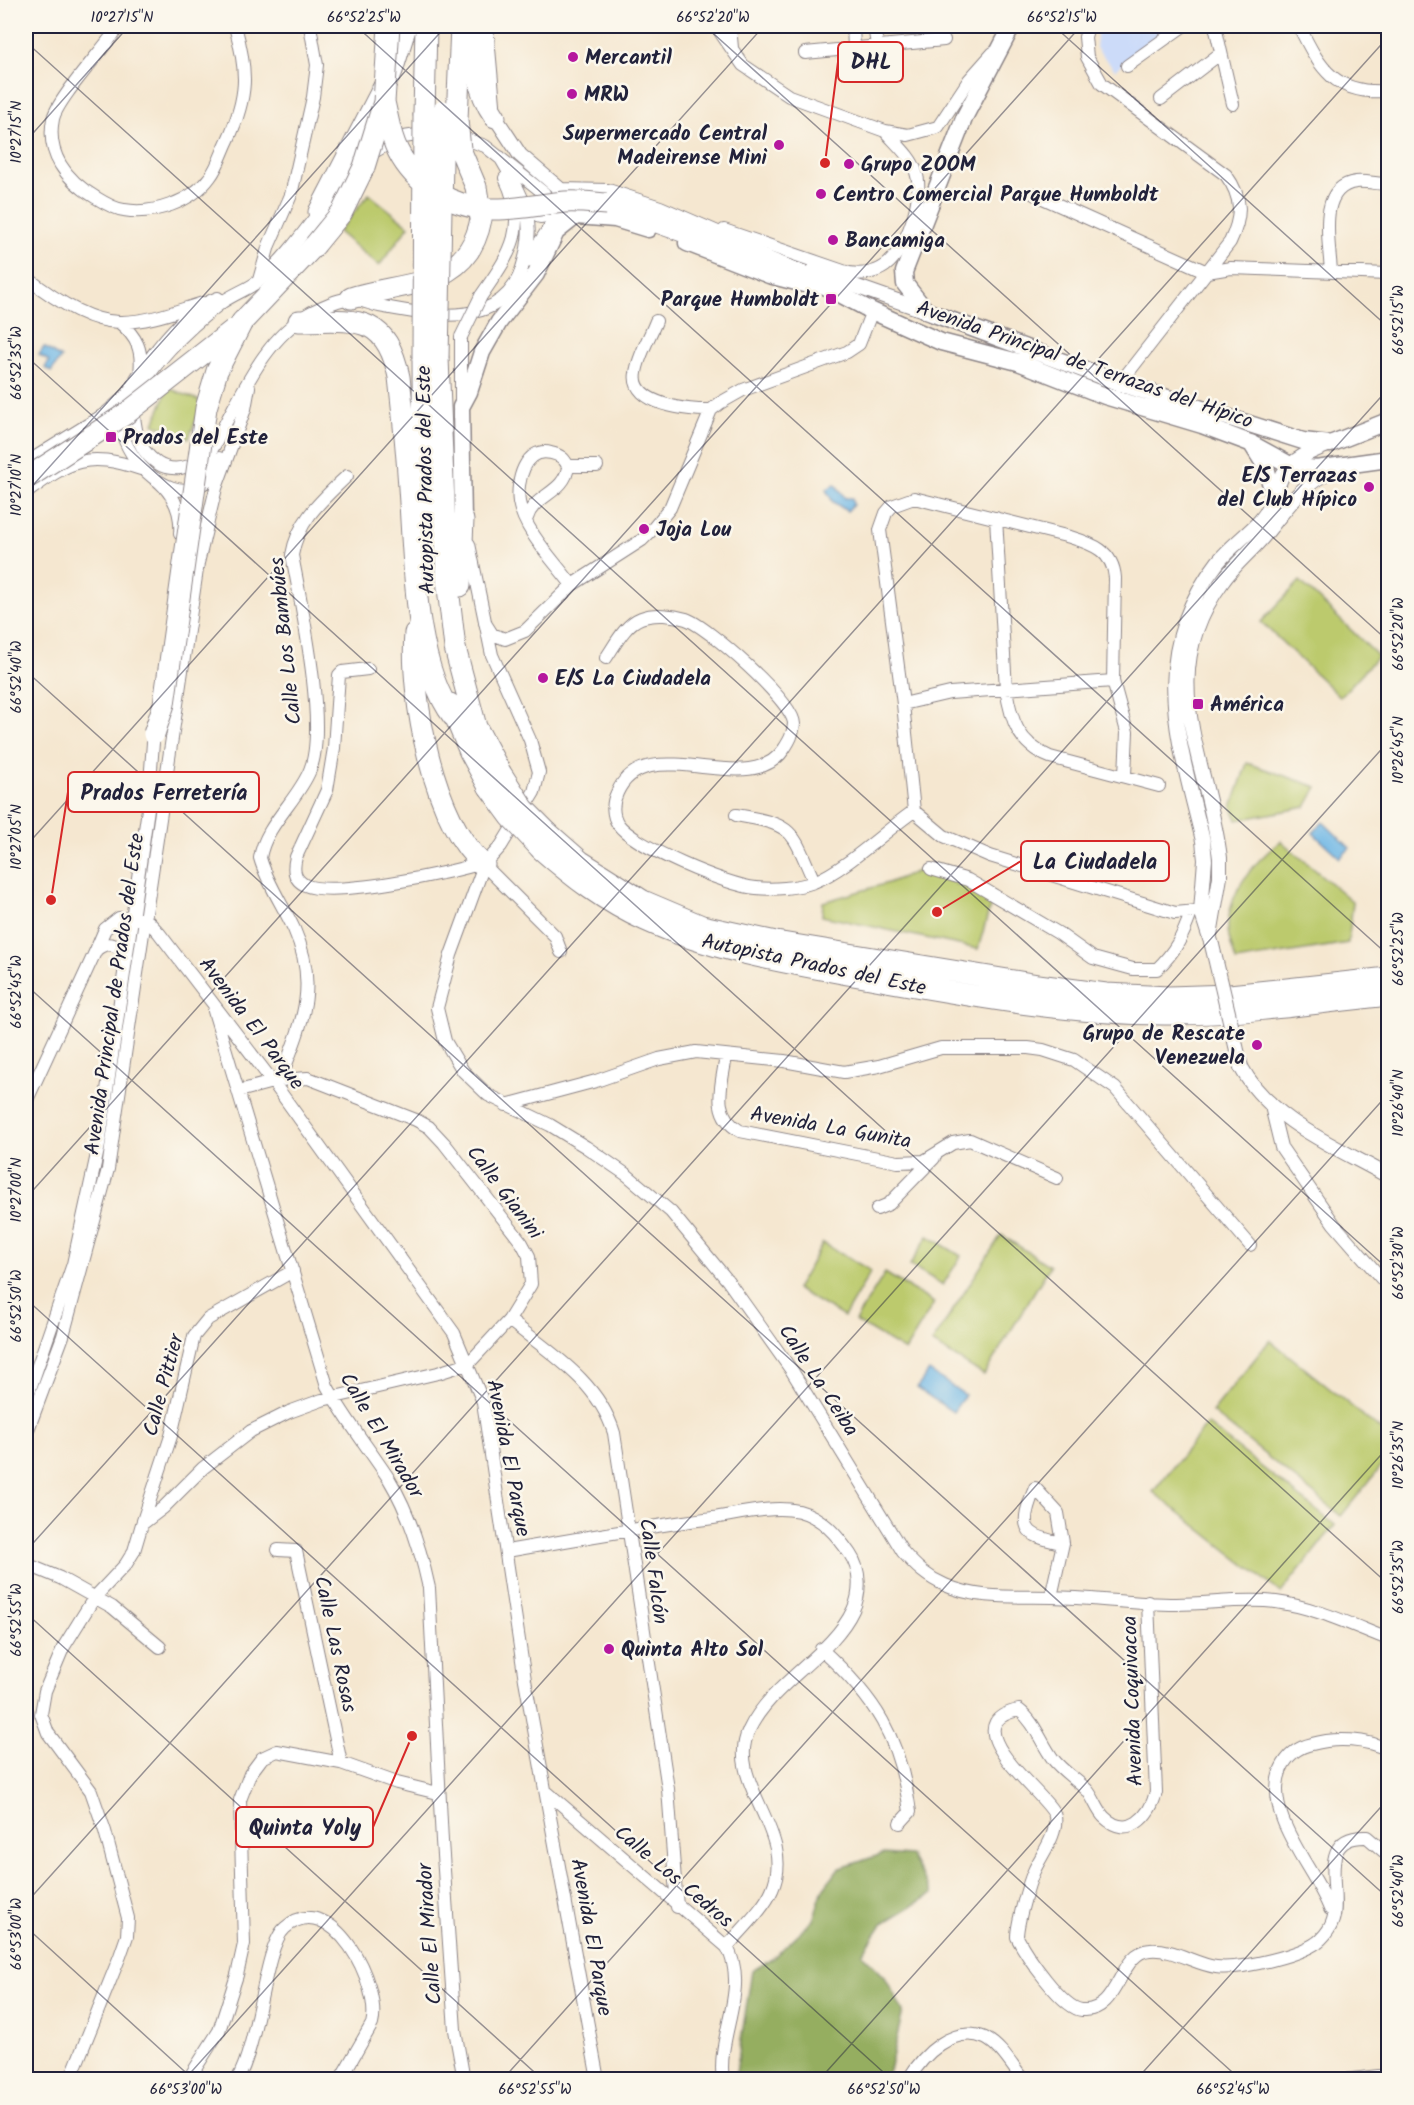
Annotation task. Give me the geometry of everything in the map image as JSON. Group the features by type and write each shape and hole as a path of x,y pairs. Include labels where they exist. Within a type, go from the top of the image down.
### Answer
{"highway":[{"path":"26,478 127,413 193,364 242,322 315,245 342,212 364,167 384,102 389,26"},
{"path":"319,212 392,71 406,26"},
{"name":"Autopista Prados del Este","path":"426,26 441,115 438,358 451,618 459,674 476,727 511,791 544,841 610,903 684,937 785,963 903,984 1103,1012 1172,1014 1262,1009 1389,995"},
{"name":"Autopista Prados del Este","path":"446,26 423,358 422,606 453,716 489,787 511,817 544,841 643,901 702,926 776,942 1038,986 1106,994 1169,997 1230,996 1389,978"},
{"path":"351,298 429,280 453,269 474,244 481,219 479,199 460,148 441,115 460,26"},
{"path":"475,26 477,77 481,95 495,117"},
{"path":"384,102 396,148 403,159 419,179 445,197 469,206 492,210 566,202 742,252 819,283"},
{"path":"299,321 360,323 380,333 392,349 399,377 422,606 433,675 444,703 453,716"},
{"path":"154,734 164,704 206,408 217,371 242,322"},
{"path":"451,618 459,596 462,520"},
{"path":"422,606 414,676 431,764 464,844 483,864"}],"main road":[{"path":"926,311 905,284 904,272 965,116 1012,26"},
{"path":"462,520 461,407 469,392 482,352 499,322 536,274 556,232 576,216 602,211"},
{"name":"Avenida Principal de Terrazas del Hípico","path":"819,283 872,312 940,342 1018,362 1105,396 1250,443 1292,466 1316,469 1389,459"},
{"name":"Avenida Principal de Terrazas del Hípico","path":"926,311 1120,382 1303,441 1330,444 1387,420"},
{"path":"1250,443 1266,467 1274,497"}],"street":[{"path":"119,26 53,116 53,146 57,162 77,187 122,210 138,211 154,210 185,198 210,178 234,127 246,85 245,62 235,26"},
{"path":"258,281 269,245 291,195 310,109 317,65 310,26"},
{"path":"487,26 495,117 520,155 561,190"},
{"path":"716,26 743,65 789,96 885,131 908,135 938,127 969,80 1003,43"},
{"path":"730,26 732,52"},
{"path":"853,26 854,48"},
{"path":"874,26 877,45"},
{"path":"1088,26 1085,37 1087,57 1102,84 1226,175 1233,184 1240,206 1240,220 1230,242 1120,382"},
{"path":"1127,66 1183,26"},
{"path":"1215,26 1233,104"},
{"path":"1299,26 1315,58 1331,77 1366,92 1389,91"},
{"path":"805,53 944,40"},
{"path":"1161,99 1221,53"},
{"path":"707,227 718,228 849,273 859,275 883,268 900,248 919,194 916,169 885,131"},
{"path":"26,277 79,311 119,322 147,319 236,292 258,281 296,244 352,168 398,138 431,133 453,134 475,140 544,193"},
{"path":"461,407 461,337 481,296 511,251 515,237 516,215 509,187 497,163 475,140"},
{"path":"236,292 178,341 144,385 136,401 134,414 142,448 155,462 170,468 187,466 205,459 251,377 279,339 299,321 329,304 351,298 407,311 451,316 463,315 496,303 508,294 519,279 528,248 527,213 522,194 500,157"},
{"path":"1331,272 1329,213 1334,196 1339,189 1356,182 1389,184"},
{"path":"561,190 544,193 534,198 533,209 540,217 602,211"},
{"name":"Avenida Principal de Terrazas del Hípico","path":"561,190 608,191 660,208 761,253 926,311"},
{"path":"1034,194 1207,272 1231,268 1389,274"},
{"path":"523,267 556,216"},
{"path":"141,469 127,447 122,428 123,410 130,392 140,373 178,325 213,300"},
{"path":"656,321 635,374 640,389 653,400 663,403 698,410 711,410 743,390 848,352 859,344 872,312"},
{"path":"119,322 135,337 142,359 140,373"},
{"path":"26,478 52,474 83,460 116,461 141,469 156,479 181,488 192,488 210,478 237,418 251,377"},
{"name":"Avenida Principal de Prados del Este","path":"26,1435 63,1336 108,1169 198,563 216,488 245,410 251,377"},
{"path":"26,478 130,392"},
{"path":"483,620 492,634 505,639 525,631 572,585 642,540 670,508 711,410"},
{"path":"1330,444 1302,456 1283,475 1261,520 1218,561 1206,579 1188,616 1176,649 1173,708 1203,841 1205,860 1202,911 1241,1066 1251,1082 1296,1124 1389,1176"},
{"path":"572,585 534,537 519,504 519,492 527,460 533,453 541,451 558,455 568,466 597,466"},
{"path":"527,518 535,504 564,481 568,466"},
{"path":"931,869 968,880 1058,933 1094,958 1133,969 1157,969 1172,955 1202,911 1220,877 1218,839 1189,719 1185,689 1194,639 1211,599 1235,566 1262,538 1304,487 1316,478 1344,466"},
{"name":"Calle Los Bambúes","path":"277,1081 304,1017 308,981 295,931 260,858 267,838 301,789 315,755 312,678 292,555 295,539 303,522 347,476"},
{"name":"Avenida Principal de Prados del Este","path":"26,1400 60,1305 85,1218 106,1105 133,918 148,809 157,682 176,574 181,527 173,497 156,479"},
{"path":"1125,776 1127,732 1113,681 1114,567 1108,556 1100,548 1080,540 914,498 892,506 886,513 880,530 903,704 914,811 944,836 973,850 1175,914 1202,911"},
{"path":"996,518 1006,689 1010,714 1017,731 1036,752 1159,786"},
{"path":"368,669 342,672 339,675 334,748 327,790 296,857 293,867 296,876 302,884 313,887 347,888 483,864 501,846 534,792 539,772 530,740 492,656 483,620 467,530 462,520"},
{"path":"606,658 626,628 640,618 661,615 687,619 725,646 779,695 789,708 794,722 791,738 780,755 763,765 736,769 665,765 641,769 631,775 617,792 614,802 616,822 623,830 671,858 755,888 814,881 836,869 914,811"},
{"path":"903,704 950,693 1113,681"},
{"path":"736,815 787,828 795,837 814,881"},
{"path":"483,864 555,936 561,952"},
{"name":"Calle La Ceiba","path":"483,864 443,979 437,1008 445,1041 463,1071 488,1095 550,1125 586,1147 627,1175 671,1212 728,1281 792,1371 903,1552 920,1572 946,1586 977,1593 1021,1598 1051,1597 1176,1604 1251,1600 1286,1604 1337,1619 1389,1639"},
{"path":"26,1102 111,922 119,918 146,919"},
{"name":"Avenida El Parque","path":"146,919 168,943 210,1002 277,1081 454,1333 469,1363 483,1401 525,1680 548,1793 598,2079"},
{"path":"96,950 101,946 113,945 119,947 127,957"},
{"name":"Calle El Mirador","path":"210,1002 239,1091 327,1386 401,1502 424,1565 429,1588 432,1627 438,1793 455,2030 465,2079"},
{"path":"506,1105 596,1081 659,1059 696,1052 784,1061 844,1072 899,1061 925,1052 959,1047 1028,1048 1059,1054 1089,1068 1115,1088 1250,1245"},
{"name":"Avenida La Gunita","path":"726,1056 720,1109 731,1126 740,1131 898,1162 924,1161 938,1155 953,1143 970,1140 1057,1178"},
{"name":"Calle Gianini","path":"142,1524 163,1508 203,1468 250,1431 289,1412 333,1397 429,1376 469,1363 509,1320 531,1284 529,1256 522,1243 429,1127 308,1078 277,1081 239,1091"},
{"path":"1270,1102 1281,1147 1334,1224 1389,1286"},
{"path":"877,1209 889,1204 938,1155"},
{"path":"898,1162 906,1187"},
{"name":"Calle Pittier","path":"142,1524 171,1436 194,1336 208,1319 293,1270"},
{"name":"Calle Falcón","path":"509,1320 578,1376 595,1394 608,1414 614,1433 668,1789 677,1906"},
{"path":"507,1551 758,1511 796,1510 814,1516 829,1528 852,1558 859,1590 853,1611 821,1649 771,1699 748,1731 744,1749 746,1768 772,1830 778,1854 778,1871 772,1892 727,1947"},
{"path":"70,2079 120,1956 127,1936 128,1918 119,1874 91,1791 48,1733 41,1714 45,1691 63,1648 94,1598 126,1564 134,1551 142,1524"},
{"path":"1051,1597 1064,1543"},
{"name":"Calle Las Rosas","path":"278,1550 296,1551 341,1763"},
{"path":"26,1564 60,1578 112,1607 160,1647"},
{"name":"Avenida Coquivacoa","path":"1148,1602 1156,1792 1146,1816 1136,1825 1123,1826 1102,1815 1088,1791 1054,1761 1028,1717 1019,1710 1008,1712 998,1720 995,1732 998,1746 1027,1785 1050,1805 1055,1817 1050,1841 1033,1872 1017,1928 1020,1944 1061,1999 1071,2007 1085,2011 1098,2007 1107,2000 1128,1966 1146,1950 1157,1949 1216,1967 1232,1966 1289,1955 1315,1945 1329,1929 1334,1918"},
{"path":"821,1649 870,1700 894,1743 905,1775 910,1812 900,1823"},
{"path":"1334,1918 1326,1896 1294,1843 1280,1810 1280,1774 1292,1753 1304,1745 1348,1741 1379,1745 1389,1750"},
{"path":"188,2079 219,2031 235,1984 244,1944 240,1800 250,1773 262,1758 277,1751 341,1763 397,1783 438,1793"},
{"name":"Calle Los Cedros","path":"548,1793 727,1947 734,1965 736,1984 723,2046 723,2079"},
{"path":"1334,1918 1333,1865 1343,1844 1350,1838 1367,1837 1389,1855"},
{"path":"237,2079 252,2045 276,1942 286,1927 308,1919 322,1922 337,1930 355,1955 372,1992 374,2014 372,2024 340,2079"},
{"path":"908,2079 937,2046 949,2039 974,2035 986,2038 998,2048 1023,2079"},
{"path":"1343,2079 1389,2075"}],"shaded area":[{"path":"1098,26 1173,26 1115,70 1096,48"}],"green space":[{"path":"369,194 409,226 379,266 338,232"},
{"path":"168,388 203,402 189,438 154,424"},
{"path":"1300,581 1378,656 1340,697 1261,622"},
{"path":"1247,763 1317,787 1306,807 1237,820 1232,807"},
{"path":"1281,841 1353,902 1348,943 1236,961 1228,927 1234,899 1239,887 1262,857"},
{"path":"933,865 959,869 994,893 978,949 822,916 823,902 888,883"},
{"path":"1001,1235 1050,1266 984,1375 932,1343"},
{"path":"928,1236 961,1256 943,1285 910,1265"},
{"path":"823,1243 871,1271 844,1317 796,1289"},
{"path":"885,1273 934,1303 905,1351 855,1321"},
{"path":"1270,1340 1388,1436 1388,1458 1341,1516 1212,1412"},
{"path":"1207,1424 1335,1525 1281,1593 1153,1492"},
{"path":"882,1854 911,1856 932,1894 882,1924 862,1954 885,1977 903,2011 887,2079 735,2079 752,1971 772,1959 813,1920 823,1889 838,1869"}],"water":[{"path":"44,347 61,358 51,372 45,368 49,361 39,355"},
{"path":"835,484 845,498 852,498 853,505 847,511 833,502 826,490"},
{"path":"1323,822 1350,848 1340,858 1313,833"},
{"path":"929,1371 965,1395 953,1412 917,1388"}],"place":[{"name":"Mercantil","path":"573,57"},
{"name":"MRW","path":"572,94"},
{"name":"Supermercado Central Madeirense Mini","path":"779,145"},
{"name":"DHL","path":"825,163"},
{"name":"Grupo ZOOM","path":"849,164"},
{"name":"Centro Comercial Parque Humboldt","path":"821,194"},
{"name":"Bancamiga","path":"833,240"},
{"name":"Parque Humboldt","path":"831,299"},
{"name":"Prados del Este","path":"111,437"},
{"name":"E/S Terrazas del Club Hípico","path":"1369,487"},
{"name":"Joja Lou","path":"644,529"},
{"name":"E/S La Ciudadela","path":"543,678"},
{"name":"América","path":"1198,704"},
{"name":"Prados Ferretería","path":"51,900"},
{"name":"La Ciudadela","path":"937,912"},
{"name":"Grupo de Rescate Venezuela","path":"1257,1045"},
{"name":"Quinta Alto Sol","path":"609,1649"},
{"name":"Quinta Yoly","path":"412,1736"}]}
